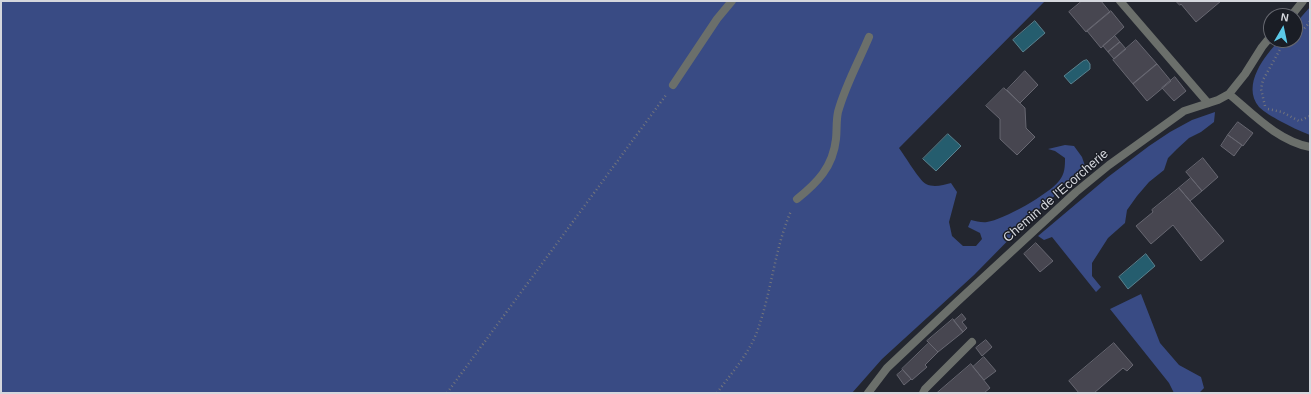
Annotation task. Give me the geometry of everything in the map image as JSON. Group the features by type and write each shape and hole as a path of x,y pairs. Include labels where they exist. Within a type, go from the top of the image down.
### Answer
{"street":[{"path":"673,85 717,19 732,1"},
{"path":"1120,1 1208,103"},
{"path":"797,199 815,184 830,163 834,151 838,112 869,37"},
{"name":"Chemin de l'Ecorcherie","path":"868,393 887,368 1076,192 1109,164 1184,111 1218,100 1229,94 1245,74 1263,46"},
{"path":"1229,94 1276,133 1297,143 1310,147"},
{"path":"923,393 925,389 972,342"}],"path":[{"path":"1303,29 1310,22"},
{"path":"1281,48 1263,80 1261,89 1264,105 1267,109 1282,112 1299,121 1310,116"},
{"path":"447,393 673,85"},
{"path":"716,393 747,352 759,327 782,234 797,199"}],"shaded area":[{"path":"1,1 1045,1 899,148 923,182 935,186 951,183 957,192 949,222 952,236 963,246 976,246 982,239 980,233 968,227 971,220 985,222 1004,217 1046,193 1059,181 1064,173 1065,158 1055,151 1048,149 1065,145 1074,146 1082,157 1086,169 1038,210 974,275 882,359 852,393 1,393"},
{"path":"1310,7 1310,135 1280,121 1261,109 1254,98 1253,89 1257,71 1273,48 1303,48 1303,15"},
{"path":"1035,21 1045,33 1023,52 1013,40"},
{"path":"1087,60 1090,64 1090,69 1071,84 1064,76 1083,61"},
{"path":"1215,112 1214,122 1201,132 1189,138 1168,158 1164,170 1149,182 1127,210 1125,223 1108,238 1092,263 1092,276 1101,287 1096,292 1052,237 1044,240 1038,236 1108,177 1149,146 1192,120"},
{"path":"948,134 961,146 936,171 923,159"},
{"path":"1146,254 1155,266 1128,289 1119,277"},
{"path":"1141,294 1160,343 1179,365 1201,377 1204,388 1199,393 1174,393 1169,383 1110,309"}],"building":[{"path":"1082,1 1101,1 1110,12 1086,32 1069,12"},
{"path":"1176,1 1221,1 1196,22 1181,4 1180,5"},
{"path":"1111,11 1124,27 1101,48 1087,31"},
{"path":"1115,36 1120,42 1108,52 1103,46"},
{"path":"1136,40 1157,64 1133,84 1113,60"},
{"path":"1120,42 1126,49 1114,59 1108,52"},
{"path":"1157,64 1171,81 1147,101 1133,84"},
{"path":"1025,71 1038,85 1020,103 1007,90"},
{"path":"1175,77 1186,91 1174,101 1162,88"},
{"path":"1004,88 1025,108 1026,128 1035,137 1017,155 1000,139 1000,119 986,106"},
{"path":"1238,122 1253,133 1243,146 1228,135"},
{"path":"1228,135 1242,145 1234,156 1221,146"},
{"path":"1203,158 1218,177 1202,191 1186,172"},
{"path":"1191,178 1202,191 1190,201 1179,188"},
{"path":"1179,188 1224,241 1201,261 1173,225 1151,244 1136,226 1153,212 1152,210"},
{"path":"1036,243 1053,261 1040,272 1024,254"},
{"path":"962,314 966,319 962,322 967,328 963,332 954,321"},
{"path":"953,319 963,332 938,352 927,341"},
{"path":"986,340 992,347 982,356 976,348"},
{"path":"929,343 938,352 925,365 927,367 912,380 902,369"},
{"path":"1114,343 1133,365 1127,371 1123,368 1094,393 1079,393 1069,381"},
{"path":"984,357 996,371 984,380 973,367"},
{"path":"971,364 990,388 984,393 937,393"},
{"path":"903,370 911,379 904,385 897,375"}]}
